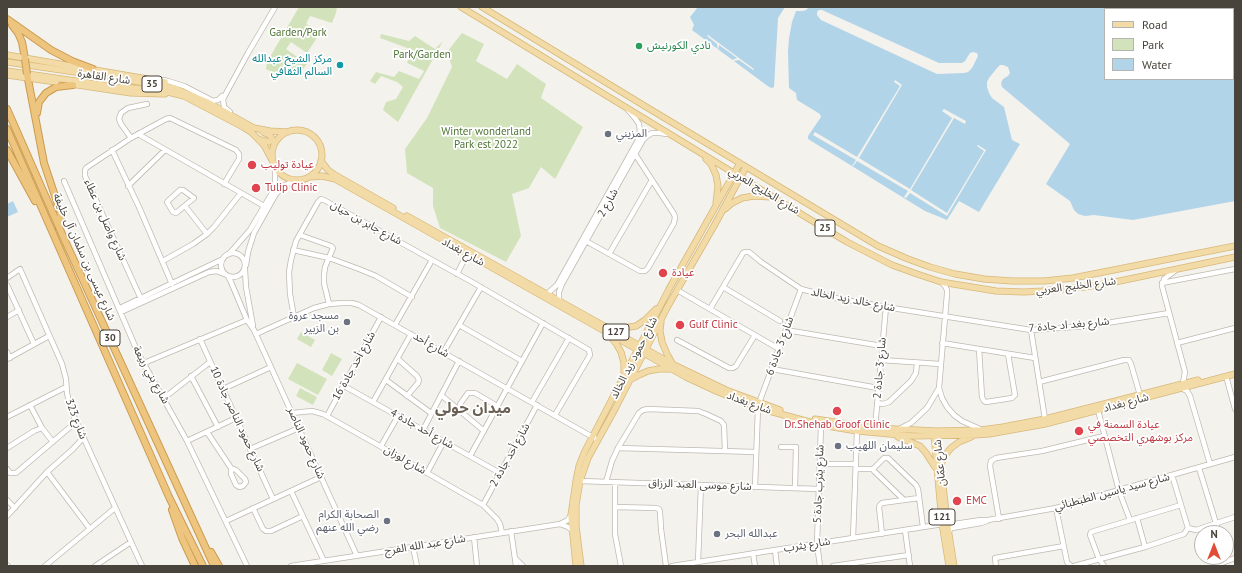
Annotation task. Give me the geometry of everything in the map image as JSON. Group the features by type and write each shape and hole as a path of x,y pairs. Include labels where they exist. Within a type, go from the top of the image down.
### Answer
{"highway":[{"path":"7,19 24,46 28,77 46,171 60,211 59,228"},
{"path":"7,19 51,50 72,61 93,69"},
{"path":"37,123 38,106 41,98 56,87 73,85"},
{"name":"شارع عيسى بن سلمان آل خليفة","path":"7,109 59,228 214,566"},
{"name":"شارع عيسى بن سلمان آل خليفة","path":"7,129 169,497 203,566"},
{"path":"7,150 30,193 42,210"},
{"path":"169,497 176,524 195,566"},
{"path":"196,528 219,566"}],"main road":[{"name":"شارع الخليج العربي","path":"462,7 847,242 892,265 941,282 996,291 1042,291 1084,287 1235,257"},
{"name":"شارع الخليج العربي","path":"482,7 878,246 908,259 955,274 1012,282 1044,281 1073,278 1235,246"},
{"path":"7,55 157,81 174,85 185,92"},
{"name":"شارع القاهرة","path":"7,62 169,87 185,92 207,102 238,120 258,128 270,131 288,132"},
{"name":"شارع القاهرة","path":"7,70 117,87 166,91 184,96 243,127 259,139 272,160"},
{"name":"شارع القاهرة","path":"7,75 28,77 102,90 180,97 198,103"},
{"path":"258,128 261,132 270,135 272,139 270,142 267,142 259,139"},
{"name":"35","path":"288,132 296,130 303,131 313,137 320,146 322,153 321,161"},
{"path":"272,160 272,150 275,143 279,137 288,132"},
{"path":"704,155 711,164 718,186 718,198 715,209"},
{"name":"35","path":"272,160 275,169"},
{"path":"275,169 284,177 295,180 303,180 310,177 318,168 321,161"},
{"name":"شارع بغداد","path":"321,161 328,170 335,175 610,329 638,347 716,391 821,425 857,431 890,434 982,430 1045,419 1182,386"},
{"name":"شارع حمود زيد الخالد","path":"581,566 576,517 577,494 595,438 638,347 740,163"},
{"name":"شارع حمود زيد الخالد","path":"576,566 572,515 576,481 584,453 595,438 628,382 662,317 746,167"},
{"name":"شارع بغداد","path":"310,177 322,176 335,179 605,332 638,347"},
{"path":"723,210 737,201 754,196 765,196 776,199"},
{"path":"1042,291 1073,286 1075,282 1073,278"},
{"path":"610,329 636,326 660,307"},
{"path":"628,382 648,371 673,367 662,342 660,331 662,317"},
{"path":"605,332 615,342 621,352 624,363 624,376"},
{"name":"شارع بغداد","path":"758,405 837,424 974,436 1046,424 1235,370"},
{"name":"شارع بغداد","path":"1193,383 1235,374"},
{"name":"شارع عمّان","path":"936,433 938,467 949,566"},
{"path":"890,434 920,446 938,467 953,446 962,440 974,436"},
{"name":"شارع عمّان","path":"945,523 954,566"}],"street":[{"path":"238,120 225,109 222,104 223,99 248,52 275,7"},
{"path":"157,81 166,80 178,84 215,101 220,100 226,89 229,87"},
{"path":"131,138 119,119 121,113 128,108 147,104"},
{"name":"شارع 2","path":"625,107 637,120 640,129 633,155"},
{"name":"شارع واصل بن عطاء","path":"141,299 85,176 86,168 131,138 170,118 236,150 239,154 239,159 224,184"},
{"name":"شارع 2","path":"558,300 562,284 585,240 643,140 649,134 655,133 663,133 677,138"},
{"path":"138,134 264,206"},
{"path":"112,150 172,284"},
{"path":"128,186 165,150"},
{"path":"585,240 641,271 645,271 648,268 675,219 674,214 652,180 633,155"},
{"path":"120,310 223,259 229,254 250,230 274,188 275,169"},
{"name":"شارع بني ربيعة","path":"64,180 126,326 144,363 187,440 247,566"},
{"name":"شارع حمود الناصر","path":"255,332 246,287 248,252 254,234 276,194 284,186 295,180"},
{"path":"609,254 652,180"},
{"path":"180,190 183,190 194,198 185,206 176,213 167,202 180,190"},
{"path":"163,261 193,244 207,234 241,193"},
{"name":"شارع جابر بن حيان","path":"294,316 290,294 289,272 293,250 321,199 481,287 588,349 590,354 555,415"},
{"path":"185,206 207,234"},
{"path":"300,235 333,248 325,267 324,275 324,283 329,304"},
{"name":"شارع 2","path":"547,294 557,285 585,240"},
{"path":"293,250 329,258 376,276 412,297"},
{"name":"شارع خالد زيد الخالد","path":"723,287 743,253 749,252 801,289 835,298 945,316"},
{"path":"120,310 209,272 217,271 236,278 240,276 246,267 245,261 240,255 233,253 229,254"},
{"path":"457,274 467,254"},
{"path":"223,259 221,266 226,275"},
{"path":"395,325 432,260"},
{"name":"شارع 323","path":"7,278 20,269 62,364 71,410 142,566"},
{"path":"1178,269 1164,279 1162,283 1185,372 1193,383 1190,396"},
{"path":"1162,283 1235,269"},
{"name":"شارع حمود الناصر","path":"226,275 231,282 247,320 255,332 357,556"},
{"path":"941,282 947,290 939,388 942,398 954,415 962,421 982,430"},
{"path":"7,285 34,344"},
{"path":"444,352 481,287"},
{"path":"710,309 723,287 780,321"},
{"name":"شارع 3 جادة 6","path":"755,487 758,405 801,289"},
{"path":"677,290 779,349"},
{"name":"شارع أحد","path":"255,332 314,308 329,304 352,303 359,305 595,438"},
{"name":"شارع 3 جادة 2","path":"875,428 886,307"},
{"path":"243,310 250,308"},
{"path":"7,317 19,310"},
{"name":"شارع بغد اد جادة 7","path":"945,316 1030,330 1088,326 1169,313"},
{"name":"شارع أحد جادة 16","path":"327,416 381,317"},
{"path":"144,363 247,320"},
{"path":"470,456 543,323"},
{"path":"459,325 522,361"},
{"path":"1177,343 1235,328"},
{"path":"786,330 882,346"},
{"path":"1030,330 1045,419"},
{"path":"373,402 411,334"},
{"path":"677,340 729,368 733,368 736,366 755,335"},
{"path":"7,352 9,358 49,336"},
{"path":"532,402 569,338"},
{"name":"شارع حمود الناصر جادة 10","path":"200,339 273,499"},
{"path":"942,344 1035,358"},
{"path":"978,349 982,397 986,402 1012,398 1015,395 1008,354"},
{"path":"398,359 417,376 418,380 418,384 407,396"},
{"path":"881,360 940,364"},
{"path":"1039,382 1129,360 1140,395"},
{"path":"423,430 459,361"},
{"path":"164,398 210,362"},
{"path":"877,403 883,404 889,402 911,380 916,373 917,363"},
{"path":"223,389 271,367"},
{"path":"772,369 878,388"},
{"path":"1185,372 1182,386 1190,396 1210,464"},
{"path":"191,376 218,427"},
{"path":"1226,376 1235,409"},
{"path":"386,380 431,413"},
{"name":"شارع أحد جادة 4","path":"344,386 500,473"},
{"path":"7,417 66,387"},
{"path":"897,430 911,423 927,408 939,388"},
{"path":"460,410 460,404 468,393 475,393 497,406"},
{"path":"441,395 484,431"},
{"path":"30,405 42,428 53,442"},
{"name":"شارع أحد جادة 2","path":"483,505 537,405"},
{"path":"606,482 612,460 618,448 639,413 643,410 698,411 721,421 724,425 725,451"},
{"path":"1098,410 1119,491 1130,520"},
{"name":"شارع لوزان","path":"292,413 312,411 327,416 381,446 483,505 497,519 502,533"},
{"path":"381,446 398,416"},
{"path":"187,440 236,418"},
{"path":"7,469 12,474 16,473 76,422"},
{"name":"شارع يثرب جادة 5","path":"820,566 817,544 821,425"},
{"path":"7,448 34,431 42,428"},
{"path":"250,449 299,428"},
{"path":"854,538 857,431"},
{"path":"207,432 231,468"},
{"path":"999,519 990,466 991,461 996,458 1042,451 1104,436"},
{"path":"7,516 47,472 83,438"},
{"path":"428,473 444,442"},
{"path":"781,447 796,447 795,488"},
{"path":"618,448 756,452"},
{"name":"شارع سيد ياسين الطبطبائي","path":"945,523 954,524 999,519 1056,508 1235,457"},
{"path":"873,469 884,458 888,458 918,487 922,527"},
{"path":"820,464 856,466 873,469 904,500"},
{"path":"1199,468 1216,524"},
{"path":"47,472 90,528"},
{"path":"1172,475 1188,528"},
{"path":"226,521 321,477"},
{"name":"شارع موسى العبد الرزاق","path":"580,481 819,489"},
{"path":"615,482 615,534 621,566"},
{"path":"698,562 701,485"},
{"path":"291,491 324,561"},
{"path":"882,534 879,507 882,503 919,498"},
{"path":"7,500 14,508"},
{"path":"1104,566 1099,560 1090,535 1092,531 1181,505"},
{"path":"615,507 659,509 666,566"},
{"path":"45,566 116,508"},
{"path":"253,508 263,529 266,531 271,531 303,516"},
{"path":"1056,508 1067,564 1072,566 1145,547 1184,534 1188,528"},
{"name":"شارع عبد الله الفرج","path":"291,566 560,524 568,520 572,515"},
{"path":"1188,528 1196,530 1235,517"},
{"path":"1137,518 1145,547"},
{"name":"شارع سيد ياسين الطبطبائي","path":"948,532 952,528 982,523 988,520"},
{"name":"شارع يثرب","path":"672,566 945,523"},
{"path":"560,524 573,531"},
{"path":"905,530 910,566"},
{"path":"511,532 516,566"},
{"path":"474,537 478,566"},
{"path":"95,566 131,542"},
{"path":"996,566 995,558 1064,546"},
{"path":"413,547 417,566"},
{"path":"775,550 777,566"},
{"path":"753,554 755,566"},
{"path":"834,566 908,554"},
{"path":"515,558 524,566"}],"green space":[{"name":"Garden/Park","path":"299,7 337,7 332,23 310,16 306,24 320,33 307,53 291,42 286,49 307,64 299,74 285,67 274,73 266,69 267,62"},
{"name":"Winter wonderland Park est 2022","path":"462,33 484,44 476,61 507,79 517,64 546,84 541,98 583,127 555,179 541,167 529,188 512,194 521,236 506,262 440,228 433,206 433,188 407,173 405,149 427,118 452,67 447,52"},
{"name":"Park/Garden","path":"381,34 409,41 415,36 435,49 443,41 398,122 383,110 386,102 396,99 403,87 397,82 381,76 375,84 370,81 376,72 394,77 399,71 419,79 424,71 407,63 411,53 410,49 380,38"},
{"path":"301,332 315,340 311,347 297,339"},
{"path":"331,353 342,359 332,376 322,370"},
{"path":"297,363 327,379 318,395 288,379"},
{"path":"300,388 317,397 313,405 296,396"}],"water":[{"path":"698,7 785,7 778,18 774,87 769,87 692,30 694,25 690,17"},
{"path":"809,7 1235,7 1235,201 1133,220 1094,215 1085,216 1078,214 1074,210 1070,201 1046,184 1070,144 1002,87 1001,83 1003,79 1010,73 1008,67 1000,65 989,78 987,87 992,98 1004,107 1012,140 1020,144 979,212 959,201 947,220 925,211 808,139 808,136 821,117 820,114 797,100 796,93 789,88 789,38 796,11 803,11","holes":["822,10 939,63 962,63 970,53 973,52 977,53 978,56 972,68 968,72 937,74 821,20 817,15 817,12"]},
{"path":"13,201 18,212 7,217 7,204"}],"pier":[{"path":"708,35 754,69 753,70 739,60 733,61 732,60 737,58 719,45 718,51 717,44 707,36"},
{"path":"895,80 902,85 859,158 910,189 952,118 942,111 944,109 966,121 965,124 954,118 911,190 947,213 984,151 977,146 978,145 986,150 947,216 910,193 906,198 904,197 908,191 857,161 852,166 856,160 813,135 815,132 857,157 900,86 894,82"}],"place":[{"name":"نادي الكورنيش","path":"639,46"},
{"name":"مركز الشيخ عبدالله السالم الثقافي","path":"340,65"},
{"name":"المزيني","path":"608,134"},
{"name":"عيادة توليب","path":"252,165"},
{"name":"Tulip Clinic","path":"256,188"},
{"name":"عيادة","path":"663,273"},
{"name":"مسجد عروة بن الزبير","path":"347,322"},
{"name":"Gulf Clinic","path":"680,325"},
{"name":"Dr.Shehab Groof Clinic","path":"837,411"},
{"name":"عيادة السمنة في مركز بوشهري التخصصي","path":"1079,431"},
{"name":"سليمان اللهيب","path":"838,446"},
{"name":"EMC","path":"957,501"},
{"name":"الصحابة الكرام رضي الله عنهم","path":"387,521"},
{"name":"عبدالله البحر","path":"717,534"}],"district":[{"name":"ميدان حولي","path":"473,409"}]}
